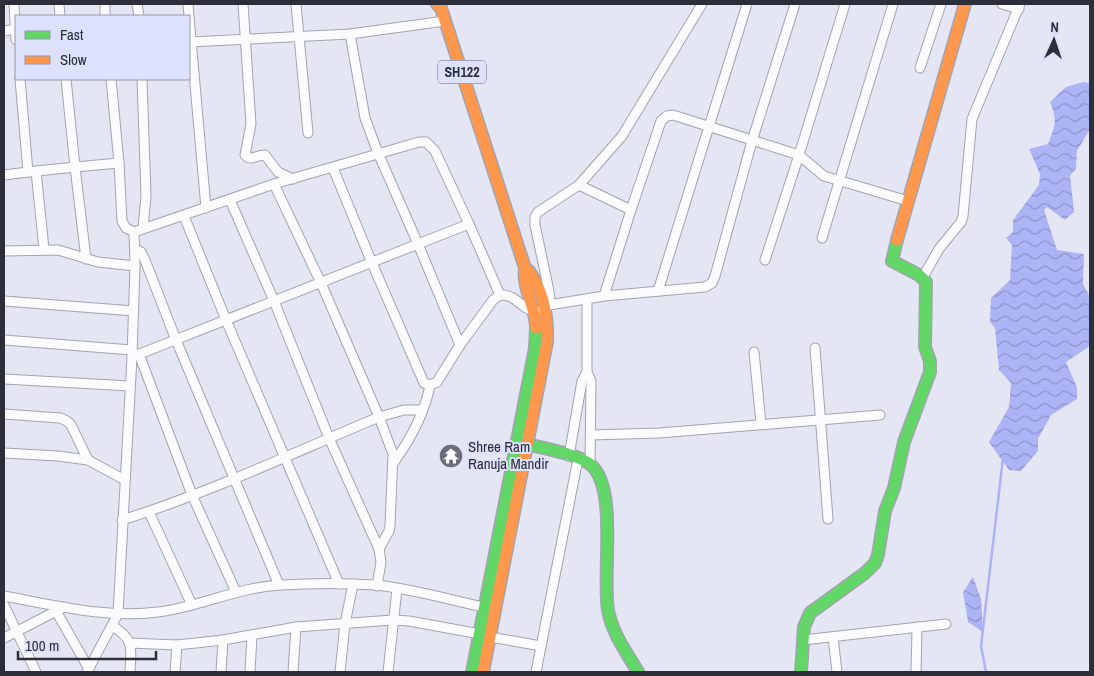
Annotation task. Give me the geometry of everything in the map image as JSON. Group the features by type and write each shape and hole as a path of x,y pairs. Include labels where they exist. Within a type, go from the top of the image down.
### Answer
{"street":[{"path":"14,4 15,17"},
{"path":"243,4 252,124 245,155 248,158 266,155 278,172 293,179"},
{"path":"296,4 308,133"},
{"path":"543,309 548,281 535,217 538,212 579,185 628,128 702,4"},
{"path":"658,290 747,4"},
{"path":"333,168 424,384 430,385 437,382 460,345 494,300 500,295 512,296 524,307 543,309 604,296 705,287 712,283 716,276 752,141 794,5 784,4"},
{"path":"766,260 845,4"},
{"path":"822,238 838,180 893,4"},
{"path":"920,68 941,4"},
{"path":"924,276 897,266 892,261 892,256 966,4"},
{"path":"801,672 804,627 810,613 865,573 875,563 878,554 885,511 894,488 904,442 931,366 925,347 926,282 924,276 939,249 961,222 972,119 1019,6 1002,4"},
{"name":"SH122","path":"440,5 525,268 532,275 548,330 547,342 522,443 490,608 485,636 483,672"},
{"path":"206,208 190,42 350,34 445,20"},
{"path":"350,34 362,108 378,154 460,345"},
{"path":"20,80 44,249"},
{"path":"66,80 86,259"},
{"path":"111,80 119,162 122,221 126,228 139,230 274,184 419,142 426,142 431,146 469,224 500,295"},
{"path":"88,671 118,614 130,386 134,354 135,249 146,196 142,80"},
{"path":"604,296 661,121 667,116 672,115 799,155 819,172 838,180 908,201"},
{"path":"4,175 119,162"},
{"path":"274,184 321,283 380,417 393,454 390,526 389,532 379,549"},
{"path":"579,185 631,210"},
{"path":"230,200 274,301 329,438 379,549 381,562 377,586"},
{"path":"184,216 283,457 339,584"},
{"path":"4,340 134,354 176,340 469,224"},
{"path":"4,251 44,249 64,251 98,262 135,266"},
{"path":"135,249 141,252 145,260 176,340 279,585"},
{"path":"587,300 587,372 591,382 590,465"},
{"path":"4,301 134,311"},
{"path":"815,348 828,518"},
{"path":"754,352 760,424"},
{"path":"134,354 192,495 236,592"},
{"path":"536,672 574,458 582,381 587,372"},
{"path":"4,379 130,386"},
{"path":"394,462 405,447 426,401 430,385"},
{"path":"122,520 149,512 192,495 380,417 404,410 422,410"},
{"path":"4,414 60,418 67,421 71,425 88,460"},
{"path":"590,435 660,432 880,415"},
{"path":"522,443 574,458 590,465 598,473 602,482 607,522 606,585 608,612 611,624 638,672"},
{"path":"4,453 88,460 125,480"},
{"path":"149,512 192,605"},
{"path":"4,596 60,609 118,614 159,612 192,605 236,592 279,585 353,584 397,589 490,608"},
{"path":"340,672 345,624 353,584"},
{"path":"388,672 397,589"},
{"path":"4,605 36,672"},
{"path":"4,638 60,609"},
{"path":"60,609 88,671"},
{"path":"130,643 177,645 223,640 296,628 393,620 410,621 541,646"},
{"path":"803,640 946,624"},
{"path":"112,626 127,636 130,643 130,672"},
{"path":"916,672 917,627"},
{"path":"293,672 296,628"},
{"path":"250,672 252,635"},
{"name":"SH122","path":"472,672 485,636"},
{"path":"833,637 837,672"},
{"path":"221,672 223,640"},
{"path":"175,672 177,645"}],"water":[{"path":"1084,82 1090,83 1090,129 1077,151 1076,169 1070,175 1074,212 1065,220 1047,207 1044,210 1057,250 1084,254 1083,284 1090,297 1090,346 1066,362 1077,387 1077,399 1051,415 1038,439 1038,451 1021,471 1009,470 989,442 1009,407 1011,383 999,370 995,328 990,322 991,298 1010,280 1012,245 1006,238 1013,232 1013,220 1039,185 1040,174 1029,149 1048,144 1055,123 1050,102 1066,87"},
{"path":"973,577 981,599 983,632 968,622 963,592"}],"waterway":[{"path":"986,672 981,646 1003,458"}],"traffic: fast":[{"path":"801,672 804,627 810,613 865,573 875,563 885,511 894,488 904,442 930,372 930,361 925,347 926,282 919,275 892,261 897,240"},
{"path":"472,672 535,348 536,328"},
{"path":"518,442 576,457 591,465 599,476 607,512 608,610 616,635 638,672"}],"traffic: slow":[{"path":"437,4 441,8 525,268 525,283 534,313 536,328"},
{"path":"897,240 965,4"},
{"path":"483,672 547,342 547,323 542,296 529,271"}],"place":[{"name":"Shree Ram Ranuja Mandir","path":"451,456"}]}
